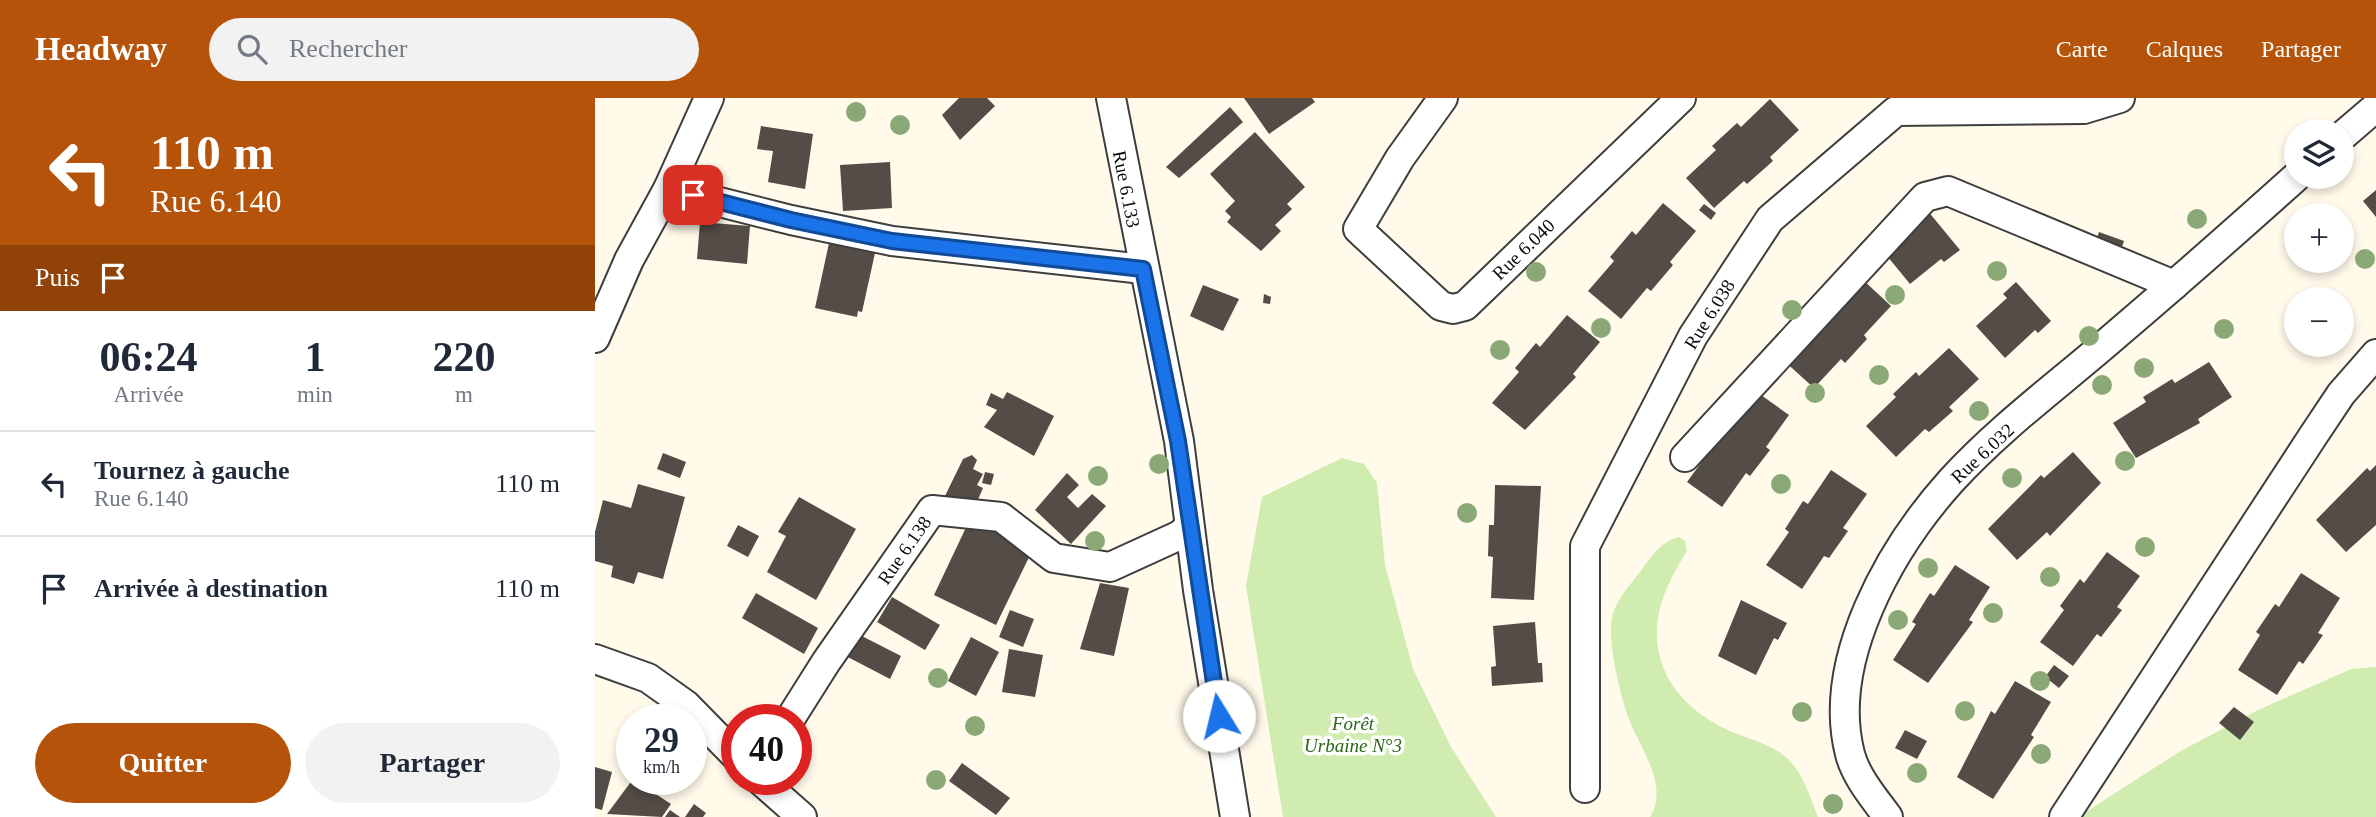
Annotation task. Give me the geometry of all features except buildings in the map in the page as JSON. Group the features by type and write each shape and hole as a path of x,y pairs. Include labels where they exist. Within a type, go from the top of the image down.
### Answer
{"street":[{"path":"595,338 629,260 668,189 709,98"},
{"name":"Rue 6.133","path":"1111,98 1178,441 1235,817"},
{"name":"Rue 6.040","path":"1443,98 1400,158 1358,229 1441,306 1453,309 1465,306 1681,98"},
{"name":"Rue 6.038","path":"1585,788 1585,545 1693,336 1770,219 1896,110 2084,109 2120,98"},
{"path":"2354,126 2376,107"},
{"path":"668,189 791,220 892,241 1143,269"},
{"name":"Rue 6.032","path":"1888,817 1864,784 1850,755 1843,704 1852,654 1874,596 1926,511 1986,446 2284,189"},
{"path":"1685,457 1924,197 1948,191 2175,285"},
{"path":"2064,817 2327,415 2376,354"},
{"name":"Rue 6.138","path":"799,704 932,510 1001,517 1055,558 1110,568 1180,535 1189,527"},
{"path":"595,659 648,678 686,705 721,741"},
{"path":"777,795 802,817"}],"green space":[{"name":"Forêt Urbaine N°3","path":"1342,458 1364,464 1377,483 1385,565 1413,669 1451,747 1496,817 1283,817 1246,586 1262,497"},
{"path":"1679,537 1685,541 1687,550 1665,592 1658,619 1660,658 1667,676 1691,706 1707,719 1734,733 1767,745 1789,760 1803,780 1818,817 1650,817 1657,792 1655,779 1621,695 1611,640 1612,617 1620,599 1652,556 1666,542"},
{"path":"2376,667 2376,817 2078,817 2179,752 2258,710 2351,669"}],"route":[{"path":"693,195 791,220 892,241 1143,269 1178,441 1198,590 1219,716"}]}
